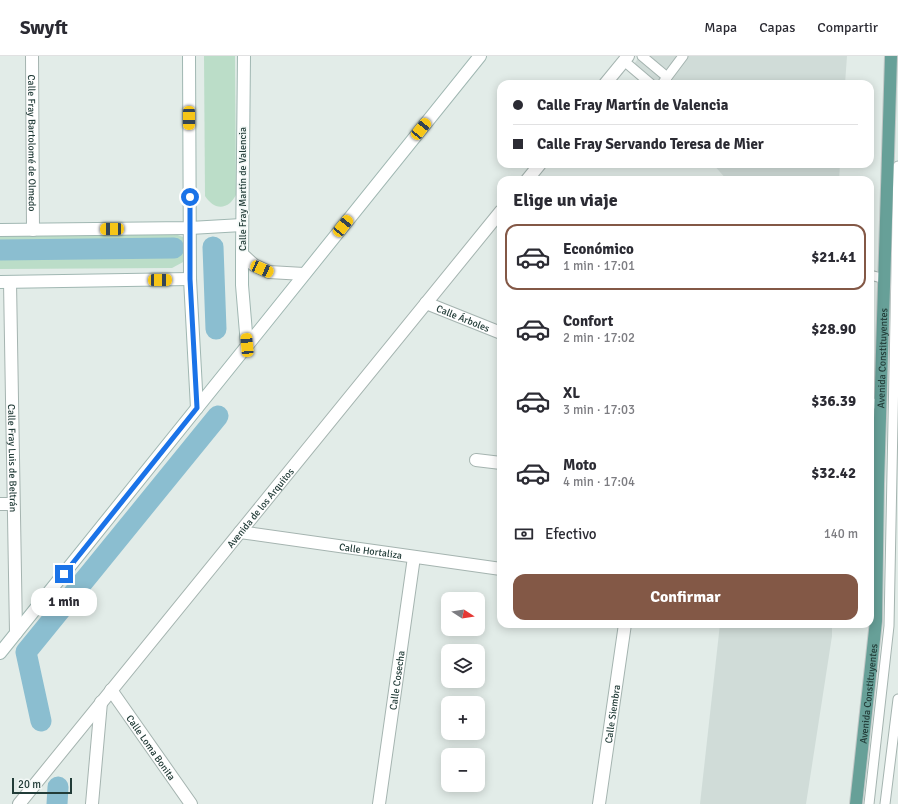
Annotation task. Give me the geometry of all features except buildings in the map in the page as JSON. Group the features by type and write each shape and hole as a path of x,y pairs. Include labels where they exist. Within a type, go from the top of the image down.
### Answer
{"main road":[{"name":"Avenida Constituyentes","path":"874,553 875,404 884,279 891,56"},
{"name":"Avenida Constituyentes","path":"856,804 872,628"}],"street":[{"name":"Calle Fray Bartolomé de Olmedo","path":"32,56 33,230"},
{"path":"189,56 190,279 197,408"},
{"name":"Calle Fray Martín de Valencia","path":"244,56 242,285 247,345"},
{"path":"0,653 480,56"},
{"path":"608,80 626,58"},
{"path":"530,176 537,168"},
{"name":"Avenida de los Arquitos","path":"19,804 497,216"},
{"path":"0,230 190,228 242,225"},
{"path":"242,254 254,266 269,272 304,274"},
{"path":"5,282 190,279"},
{"name":"Calle Fray Luis de Beltrán","path":"5,282 16,633"},
{"name":"Calle Árboles","path":"426,303 497,331"},
{"path":"476,460 497,463"},
{"path":"0,504 13,504"},
{"name":"Calle Hortaliza","path":"240,532 497,568"},
{"name":"Calle Cosecha","path":"379,804 414,557"},
{"name":"Calle Siembra","path":"599,804 624,628"},
{"name":"Calle Loma Bonita","path":"111,690 191,804"},
{"path":"92,804 101,702"},
{"path":"31,804 32,787"}],"lane":[{"path":"642,56 663,80"},
{"path":"665,80 683,56"},
{"path":"626,58 647,80"},
{"path":"869,804 889,626 896,200 898,166"},
{"path":"874,276 884,279"},
{"path":"885,804 898,699"}],"shaded area":[{"path":"640,56 847,56 845,80 642,80 631,68"},
{"path":"716,168 840,168 839,176 724,176"},
{"path":"720,628 832,628 806,804 700,804"}],"green space":[{"path":"204,56 235,56 236,195 230,203 223,207 216,206 205,196"},
{"path":"172,233 186,238 185,261 172,268 0,269 0,235"}],"waterway":[{"path":"213,247 216,329"},
{"path":"0,250 174,248"},
{"path":"41,721 26,652 218,416"},
{"path":"57,804 58,787"}],"route":[{"path":"64,574 197,408 190,279 190,197"}]}
